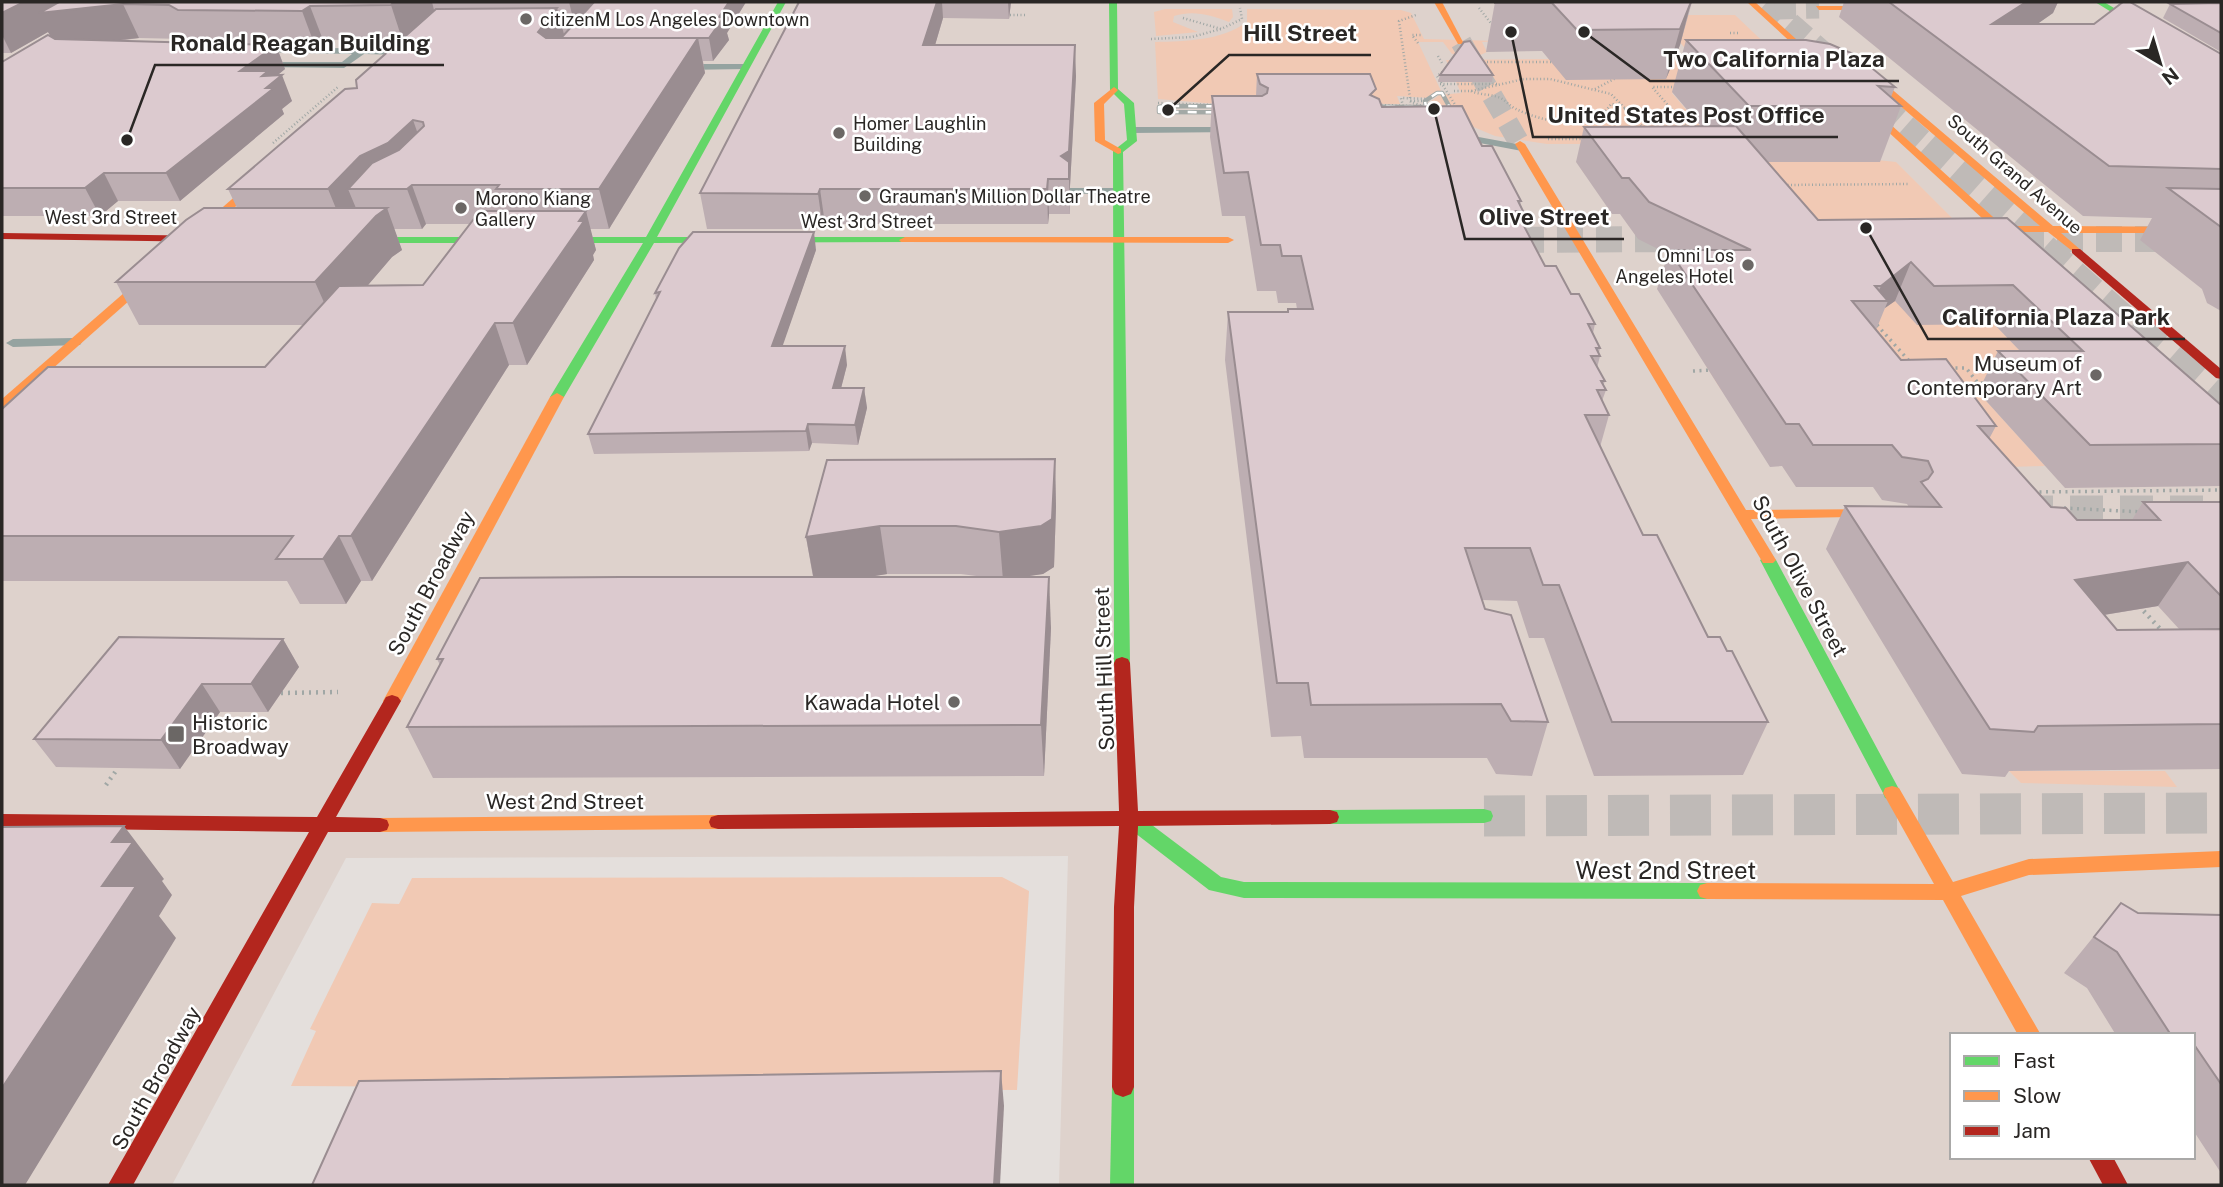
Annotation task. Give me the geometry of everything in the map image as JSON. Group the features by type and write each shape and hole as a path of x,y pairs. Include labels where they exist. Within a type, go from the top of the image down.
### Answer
{"main road":[{"name":"South Broadway","path":"120,1185 324,825 586,345 650,240 782,2"},
{"path":"1113,2 1114,90 1129,103 1132,141 1118,151 1100,141 1099,103 1114,90"},
{"path":"1438,2 1461,42"},
{"path":"1751,2 2034,258"},
{"path":"1819,8 1910,8"},
{"path":"2112,10 2145,10"},
{"path":"2112,10 2221,76"},
{"name":"South Grand Avenue","path":"1835,45 2221,375"},
{"path":"384,68 411,47"},
{"name":"South Olive Street","path":"1521,146 1744,515 1891,790 2029,1033"},
{"name":"South Hill Street","path":"1118,151 1121,629 1129,818 1124,907 1122,1185"},
{"path":"2,406 197,238 285,157"},
{"path":"1999,229 2221,230"},
{"name":"West 3rd Street","path":"8,236 241,240"},
{"name":"West 3rd Street","path":"337,240 1228,240"},
{"path":"1744,515 1892,513"},
{"name":"West 2nd Street","path":"2,821 324,825 1484,817"},
{"name":"West 2nd Street","path":"1129,818 1216,884 1244,890 1948,892 2029,867 2221,859"},
{"path":"2101,1159 2116,1185"}],"lane":[{"path":"239,50 362,51 411,47"},
{"path":"256,64 344,65 362,51"},
{"path":"663,67 744,67"},
{"path":"1131,130 1245,130"},
{"path":"1443,136 1470,136 1521,146"},
{"path":"1070,191 1118,191"},
{"path":"337,240 356,227"},
{"path":"2,247 8,236"},
{"path":"13,343 75,342"}],"path":[{"path":"1150,39 1192,37 1219,28 1242,19 1240,8"},
{"path":"1479,8 1495,31"},
{"path":"998,14 1028,14"},
{"path":"1410,98 1399,20 1417,15"},
{"path":"1185,17 1219,28"},
{"path":"1730,33 1739,33"},
{"path":"1418,43 1412,35 1422,35"},
{"path":"1438,56 1442,63"},
{"path":"1474,63 1563,62"},
{"path":"1452,66 1437,76 1465,120"},
{"path":"1595,89 1615,78 1628,78"},
{"path":"1494,79 1499,84"},
{"path":"1471,91 1524,79 1550,79 1611,94 1643,127"},
{"path":"267,148 343,83"},
{"path":"1439,83 1499,84"},
{"path":"1673,86 1679,92"},
{"path":"1684,86 1652,87 1696,136"},
{"path":"1454,91 1471,91 1499,97 1514,109 1558,121 1594,120 1603,116 1611,104 1620,105"},
{"path":"1376,106 1403,106 1422,106 1409,101 1426,100 1401,98 1403,106"},
{"path":"1154,103 1217,106"},
{"path":"1624,108 1644,109"},
{"path":"1541,139 1591,139"},
{"path":"1780,186 1913,184"},
{"path":"1871,317 1916,368 1903,368"},
{"path":"1941,368 1966,368 1978,383 1992,383"},
{"path":"1657,372 1715,370"},
{"path":"2040,500 2029,492 2221,489"},
{"path":"2062,508 2146,513"},
{"path":"2129,596 2166,636"},
{"path":"282,693 338,692"},
{"path":"103,789 118,768"}],"shaded area":[{"path":"2,2 2221,2 2221,1185 1059,1185 1068,856 346,858 172,1185 2,1185"},
{"path":"1165,9 1232,9 1233,17 1229,22 1202,14 1174,16 1173,22 1198,32 1156,36 1154,12"},
{"path":"1247,9 1401,10 1411,13 1424,39 1498,41 1482,42 1487,52 1476,57 1452,54 1443,42 1418,42 1442,93 1429,98 1397,96 1400,104 1253,103 1241,106 1158,99 1155,42 1203,39 1226,33 1247,22"},
{"path":"1656,15 1735,15 1816,92 1672,93 1715,143 1896,162 1990,256 1994,324 2036,367 1979,393 2045,466 1974,468 1913,389 1721,390 1705,364 1708,171 1583,172 1577,161 1593,144 1547,144 1495,136 1464,123 1437,120 1430,102 1439,95 1461,93 1446,60 1682,58 1690,54"},
{"path":"2009,771 2165,771 2177,787 2021,783"},
{"path":"1002,877 1029,891 1017,1090 291,1086 316,1031 310,1029 372,903 399,904 412,878"}],"building":[{"path":"2,2 24,2 2,13"},
{"path":"59,2 394,2 391,5 310,6 302,11 178,10 169,5 123,4 39,13"},
{"path":"594,2 729,2 719,17 724,17 709,38 561,38"},
{"path":"799,2 937,2 923,45 1075,45 1069,151 1061,156 1069,162 1069,179 1048,179 1047,189 820,189 818,194 700,193"},
{"path":"1495,2 1691,2 1680,29 1577,30 1552,3"},
{"path":"1889,2 2026,2 1992,24 2094,24 2123,2 2130,2 2221,54 2221,169 2109,166"},
{"path":"2221,3 2221,33 2170,4"},
{"path":"557,8 538,32 546,38 698,38 599,189 496,189 499,185 412,185 407,189 348,189 372,163 399,150 424,126 423,122 413,120 388,143 360,156 328,189 228,189 345,89 357,88 356,80 436,9"},
{"path":"48,35 55,39 276,45 240,71 268,71 262,76 282,75 266,88 274,88 166,173 104,173 85,188 2,188 2,62"},
{"path":"1686,40 1806,40 1830,44 1856,55 1895,87 1878,86 1901,106 1749,106"},
{"path":"1470,41 1493,75 1440,75 1464,42"},
{"path":"1257,74 1370,74 1376,89 1370,95 1379,99 1382,107 1462,106 1482,146 1492,146 1521,201 1518,201 1523,211 1516,211 1545,266 1556,266 1571,294 1579,294 1595,324 1588,324 1600,348 1596,348 1600,356 1591,356 1605,381 1601,381 1606,390 1597,390 1609,415 1585,415 1643,535 1657,535 1708,637 1720,637 1727,651 1732,651 1768,722 1612,722 1559,585 1543,585 1530,548 1465,548 1485,609 1511,615 1548,722 1511,721 1501,704 1311,705 1308,683 1277,683 1228,312 1288,312 1288,309 1313,309 1301,256 1282,256 1280,245 1261,245 1248,172 1224,173 1212,96 1262,96 1267,93 1268,88 1260,84"},
{"path":"1736,126 1818,220 2007,218 2221,405 2221,444 2090,445 1998,351 2083,351 2013,285 1934,286 1911,262 1881,286 1875,286 1888,301 1852,301 1901,360 1946,359 1996,426 1978,426 2051,507 2066,508 2077,520 2160,520 2143,502 2221,502 2221,596 2188,562 2075,580 2117,630 2221,629 2221,724 2038,726 2034,732 1990,729 1845,506 1941,507 1921,482 1928,479 1933,472 1928,461 1902,457 1892,445 1813,445 1799,424 1786,424 1669,250 1751,250 1649,202 1629,178 1622,178 1584,127"},
{"path":"2168,188 2221,189 2221,227"},
{"path":"204,208 387,208 376,216 315,282 116,282 186,220"},
{"path":"480,211 586,211 579,221 584,221 513,323 495,323 351,536 339,536 323,559 276,559 293,536 2,536 2,409 48,367 265,367 339,286 423,285"},
{"path":"693,232 814,232 772,346 845,346 833,388 864,388 855,425 808,424 806,431 588,434 660,292 655,293 679,248"},
{"path":"1055,459 1052,519 1041,526 999,532 956,526 880,526 806,537 827,460"},
{"path":"1049,577 1041,725 407,727 443,659 437,659 480,578"},
{"path":"119,637 283,639 251,684 202,684 161,740 34,739"},
{"path":"124,826 112,842 133,842 102,886 136,886 2,1088 2,827"},
{"path":"2121,903 2138,913 2221,915 2221,1084 2195,1046 2195,1033 2170,1033 2117,952 2094,937"},
{"path":"1001,1071 994,1185 312,1185 359,1081"}],"tunnel":[{"path":"1767,2 1930,146"},
{"path":"1775,9 1819,8"},
{"path":"1461,42 1520,144"},
{"path":"1928,144 2135,327"},
{"path":"1479,240 1692,239"},
{"path":"1979,239 2221,239"},
{"path":"2133,325 2221,402"},
{"path":"2020,512 2221,512"},
{"path":"1484,816 2221,813"}],"railway":[{"path":"1437,93 1442,93 1458,123 1433,123 1427,113 1159,112 1159,107 1164,106 1426,107 1425,101 1437,93"}],"traffic: fast":[{"path":"557,397 650,240 782,2"},
{"path":"1113,2 1114,90 1129,103 1132,141 1118,151"},
{"path":"2099,2 2221,76"},
{"path":"1118,151 1122,663"},
{"path":"347,240 905,240"},
{"path":"1768,560 1892,793"},
{"path":"1330,817 1484,816"},
{"path":"1129,818 1216,884 1244,890 1707,891"},
{"path":"1122,1185 1123,1087"}],"traffic: slow":[{"path":"1438,2 1461,42"},
{"path":"1751,2 2025,252"},
{"path":"1819,8 1895,8"},
{"path":"1852,60 2076,251"},
{"path":"1114,90 1099,103 1100,141 1118,151"},
{"path":"1520,144 1768,560"},
{"path":"2,406 274,168"},
{"path":"1999,229 2221,230"},
{"path":"905,240 1228,240"},
{"path":"392,701 557,397"},
{"path":"1744,515 1892,513"},
{"path":"1892,793 2029,1033"},
{"path":"380,825 718,822"},
{"path":"1707,891 1948,892 2029,867 2221,859"}],"traffic: jam":[{"path":"2,236 220,239"},
{"path":"2076,251 2221,375"},
{"path":"1122,663 1129,818 1124,907 1123,1087"},
{"path":"120,1185 392,701"},
{"path":"718,822 1330,817"},
{"path":"2,821 380,825"},
{"path":"2101,1159 2116,1185"}],"place":[{"name":"citizenM Los Angeles Downtown","path":"526,19"},
{"name":"United States Post Office","path":"1511,32"},
{"name":"Two California Plaza","path":"1584,32"},
{"name":"Olive Street","path":"1434,109"},
{"name":"Hill Street","path":"1168,110"},
{"name":"Homer Laughlin Building","path":"839,133"},
{"name":"Ronald Reagan Building","path":"127,140"},
{"name":"Grauman's Million Dollar Theatre","path":"865,196"},
{"name":"Morono Kiang Gallery","path":"461,208"},
{"name":"California Plaza Park","path":"1866,228"},
{"name":"Omni Los Angeles Hotel","path":"1748,265"},
{"name":"Museum of Contemporary Art","path":"2096,375"},
{"name":"Kawada Hotel","path":"954,702"},
{"name":"Historic Broadway","path":"176,734"}]}
